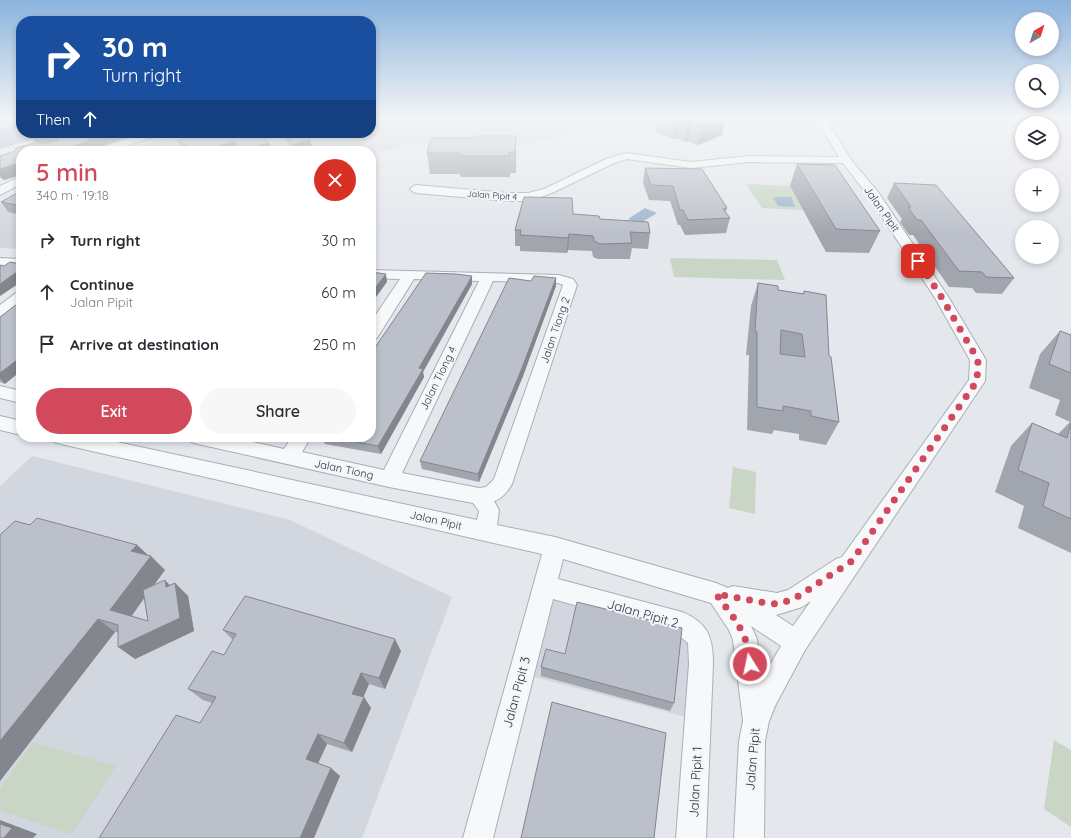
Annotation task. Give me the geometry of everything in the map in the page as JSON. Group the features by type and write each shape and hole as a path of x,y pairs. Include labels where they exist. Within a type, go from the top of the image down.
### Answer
{"street":[{"name":"Jalan Pipit 4","path":"416,189 508,197 529,197 548,191 610,161 622,157"},
{"name":"Jalan Pipit 4","path":"634,157 691,165 749,159 847,160"},
{"name":"Jalan Pipit","path":"748,838 752,741 756,721 767,694 796,642 977,381 978,360 927,273 874,195 845,157"},
{"path":"1,190 16,182"},
{"path":"0,262 16,263"},
{"name":"Jalan Tiong 2","path":"376,274 559,279 568,282 570,285 502,484 485,495"},
{"path":"376,326 410,275"},
{"name":"Jalan Tiong 4","path":"389,479 488,278"},
{"path":"0,312 16,300"},
{"path":"0,423 16,427"},
{"name":"Jalan Pipit","path":"97,442 555,547 716,594 757,616 796,642"},
{"name":"Jalan Tiong","path":"221,442 389,479 485,495"},
{"path":"289,457 299,442"},
{"path":"485,495 489,510 486,531"},
{"name":"Jalan Pipit 3","path":"478,838 555,547"},
{"path":"716,594 777,604 794,599 852,561"},
{"name":"Jalan Pipit 2","path":"544,586 682,624 691,628 697,634 701,646 698,725"},
{"path":"716,594 737,622 745,638 756,721"},
{"name":"Jalan Pipit 1","path":"692,838 698,725"}],"shaded area":[{"path":"16,194 16,249 0,248 0,203"},
{"path":"32,456 290,520 452,597 362,838 0,838 0,486"},
{"path":"550,595 690,635 690,718 527,675"}],"green space":[{"path":"746,184 790,186 803,210 762,208"},
{"path":"670,258 777,260 785,280 674,277"},
{"path":"733,467 756,472 755,514 729,508"},
{"path":"1054,740 1071,750 1071,827 1044,809"},
{"path":"33,742 116,766 71,835 0,810 0,789"}],"water":[{"path":"791,197 795,207 778,206 773,198"},
{"path":"645,208 657,213 639,224 628,219"}],"building":[{"path":"0,157 16,157 16,168 15,164 0,169"},
{"path":"797,164 835,165 880,231 836,229"},
{"path":"645,168 702,169 727,208 723,209 730,218 688,220 683,210 680,210 673,186 651,185"},
{"path":"894,183 936,185 1014,278 986,277 982,272 959,271 921,220 917,220 908,207 911,207"},
{"path":"16,194 16,205 1,202"},
{"path":"524,197 572,198 573,214 599,216 600,219 648,222 650,233 630,232 632,243 600,244 594,241 593,236 569,234 568,238 520,235 521,230 515,230"},
{"path":"10,262 16,263 16,273 0,284 0,265 4,266"},
{"path":"376,273 386,274 376,287"},
{"path":"426,273 472,276 419,368 423,369 378,446 356,442 376,442 376,346"},
{"path":"534,276 556,278 522,368 478,474 420,461 509,278 531,281"},
{"path":"758,283 778,286 778,290 804,294 804,291 826,295 829,356 831,357 839,422 811,416 811,411 783,406 783,411 757,407 757,332 755,331","holes":["781,330 802,334 805,357 780,354"]},
{"path":"16,305 16,361 0,373 0,317"},
{"path":"1060,331 1071,335 1071,373 1049,364"},
{"path":"1032,423 1067,438 1071,423 1071,519 1043,506 1049,483 1018,470"},
{"path":"37,518 137,545 131,551 151,556 110,610 148,621 143,590 165,580 166,587 175,583 180,618 118,647 118,625 98,619 0,741 0,535 15,521 30,525"},
{"path":"245,596 395,639 379,678 361,673 352,694 364,697 344,743 318,734 306,759 331,768 300,838 99,838 176,715 200,723 216,697 188,689 212,651 224,655 236,634 223,630"},
{"path":"577,602 682,628 674,703 541,667 546,649 565,654"},
{"path":"552,702 666,733 654,838 521,838"},
{"path":"0,824 12,828 4,838 0,838"}],"route":[{"path":"750,664 745,638 737,622 716,594 777,604 794,599 852,561 977,381 978,360 927,273 918,261"}]}
